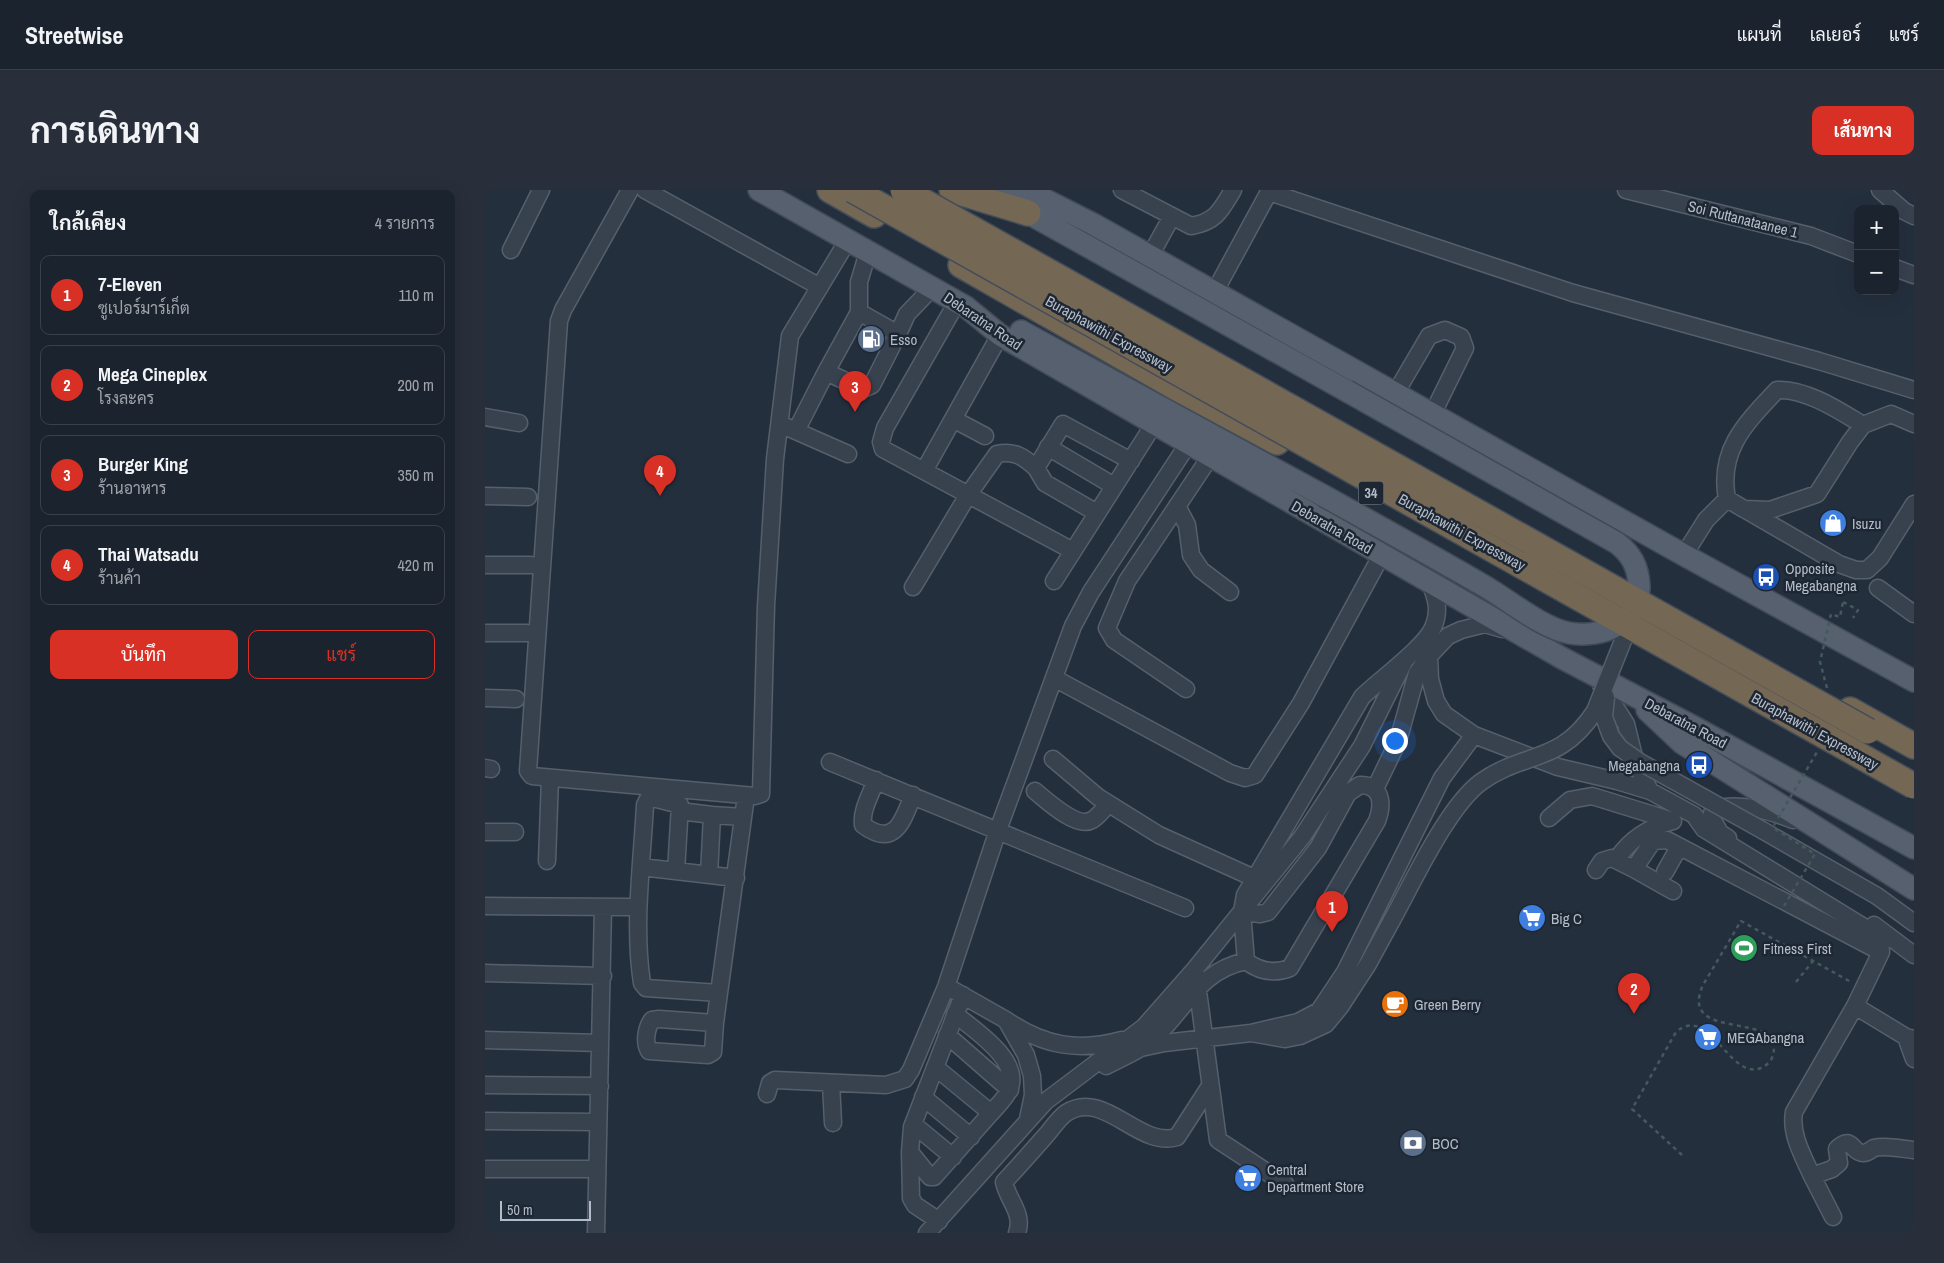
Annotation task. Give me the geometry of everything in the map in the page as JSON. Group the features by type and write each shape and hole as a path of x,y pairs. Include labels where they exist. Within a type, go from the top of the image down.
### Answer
{"highway":[{"name":"34","path":"830,190 1175,387 1485,554 1914,795"},
{"name":"Buraphawithi Expressway","path":"853,190 1914,786"},
{"name":"Buraphawithi Expressway","path":"903,190 1914,757"},
{"path":"926,190 1196,345 1914,747"},
{"path":"952,190 1027,201"},
{"path":"1868,731 1914,747"},
{"path":"1856,754 1914,795"}],"main road":[{"name":"Debaratna Road","path":"759,190 962,304 1000,335 1381,556 1914,848"},
{"path":"997,190 1093,224 1684,555 1911,677"},
{"path":"962,304 1010,325 1324,496 1454,568 1556,629 1579,634 1603,632 1620,623 1635,610 1639,587 1637,568 1626,550 1617,543 1347,391 1027,201"},
{"path":"1627,691 1682,743 1914,889"},
{"path":"1886,873 1914,893"}],"street":[{"path":"511,250 541,190"},
{"path":"630,190 559,321 528,771 532,776 746,796 761,794 766,606 775,459 790,336 848,240"},
{"path":"645,190 820,287"},
{"path":"1122,190 1171,218 1191,226 1201,224 1219,215 1233,190"},
{"name":"Soi Ruttanataanee 1","path":"1626,190 1811,236 1854,252"},
{"path":"1879,190 1911,209"},
{"path":"1214,293 1269,191 1573,293 1819,360 1914,390"},
{"path":"1150,256 1171,218"},
{"path":"796,431 859,312 859,282 868,252"},
{"path":"1899,269 1914,275"},
{"path":"826,372 863,389 872,385 907,314 932,288"},
{"path":"962,304 883,435 883,449 1073,550"},
{"path":"859,312 898,334"},
{"path":"1395,394 1429,336 1438,331 1445,330 1461,337 1465,348 1432,415"},
{"path":"924,471 1000,335"},
{"path":"1684,555 1706,520 1727,499 1725,468 1734,442 1777,390 1787,389 1832,406 1863,426"},
{"path":"1744,509 1769,510 1817,494 1850,442 1863,426 1891,414 1914,424"},
{"path":"485,417 519,423"},
{"path":"953,419 985,436"},
{"path":"780,424 848,454"},
{"path":"1036,468 1063,424 1131,461"},
{"path":"1054,581 1154,424"},
{"path":"767,1094 770,1083 775,1080 886,1085 905,1079 911,1070 946,987 998,830 1073,626 1091,592 1188,444"},
{"path":"1048,448 1114,486"},
{"path":"913,587 968,495 997,454 1013,453 1024,458 1036,468 1045,483 1097,513"},
{"path":"1186,689 1114,640 1107,628 1127,581 1210,456"},
{"path":"485,496 529,497"},
{"path":"1727,499 1839,564 1856,570 1867,570 1880,558 1914,504"},
{"path":"1177,506 1187,524 1191,555 1201,570 1230,592"},
{"path":"1054,678 1222,769 1245,778 1255,775 1301,703 1381,556"},
{"path":"485,565 531,565"},
{"path":"1242,912 1259,914 1268,912 1318,848 1348,793 1360,785 1375,789 1380,796 1381,802 1377,821 1290,968 1279,972 1269,972 1253,967 1246,961 1242,912 1245,894 1308,791 1362,697 1383,675 1406,658 1434,627 1437,606 1430,583"},
{"path":"1878,588 1914,614"},
{"path":"1251,1033 1285,1039 1300,1036 1326,1024 1340,1008 1369,964 1450,817 1465,797 1481,782 1559,749 1575,736 1595,711 1601,675 1635,610"},
{"path":"1375,789 1398,741 1417,673 1429,656 1448,636 1485,624 1521,634"},
{"path":"485,633 527,634"},
{"path":"1429,656 1430,679 1436,701 1444,714 1474,735 1559,767 1617,780 1650,791 1694,815 1700,826"},
{"path":"1136,1042 1153,1018 1302,837 1357,754 1398,678 1406,658"},
{"path":"1601,675 1626,724 1635,761 1650,791"},
{"path":"1601,675 1604,717 1611,736 1620,748 1640,762 1877,896 1914,923"},
{"path":"485,698 516,699"},
{"path":"946,987 1038,1038 1063,1046 1204,1040 1251,1033 1298,1022 1319,1011 1345,972 1442,778 1474,735"},
{"path":"1053,759 1109,804 1159,835 1254,878"},
{"path":"830,762 1185,908"},
{"path":"547,861 550,778"},
{"path":"876,780 867,802 863,820 863,825 868,828 884,834 895,831 903,820 913,795"},
{"path":"1035,791 1064,814 1085,822 1092,820 1109,804"},
{"path":"715,1023 746,796"},
{"path":"1549,818 1570,800 1592,796 1673,821 1700,826 1864,927 1880,939 1881,952 1855,1006 1794,1112 1792,1123 1812,1176 1833,1217"},
{"path":"676,871 680,811 678,803 649,798 646,800 641,867 639,944 643,986 646,988 719,993"},
{"path":"1816,829 1778,814 1724,806 1713,810 1711,817 1720,833 1797,875 1859,914 1914,955"},
{"path":"680,811 743,817"},
{"path":"709,875 712,815"},
{"path":"1617,859 1625,846 1636,838 1652,828 1673,821"},
{"path":"485,832 515,832"},
{"path":"1634,870 1653,842 1667,840 1881,952"},
{"path":"1665,872 1679,847"},
{"path":"1596,870 1602,861 1612,858 1617,859 1673,891"},
{"path":"641,867 736,878"},
{"path":"485,906 629,907"},
{"path":"596,1233 603,907"},
{"path":"927,1233 1046,1101 1064,1087 1136,1042 1157,1036 1215,972 1230,964 1246,961"},
{"path":"1195,969 1217,1140 1285,1184"},
{"path":"485,973 603,976"},
{"path":"939,1220 915,1205 911,1198 910,1152 913,1124 963,995"},
{"path":"1855,1006 1910,1038 1914,1059"},
{"path":"910,1152 930,1177 936,1175 1010,1090 1011,1078 1006,1059 955,1014"},
{"path":"1006,1020 1026,1055 1032,1076 1033,1095 1028,1121"},
{"path":"947,1035 1010,1090"},
{"path":"485,1040 600,1043"},
{"path":"935,1067 991,1113"},
{"path":"831,1083 833,1123"},
{"path":"485,1085 600,1086"},
{"path":"1017,1233 1020,1225 1018,1212 1006,1193 1005,1182 1065,1114 1087,1107 1099,1110 1146,1132 1170,1139 1177,1137 1210,1086"},
{"path":"923,1097 971,1137"},
{"path":"485,1120 598,1122"},
{"path":"913,1124 953,1157"},
{"path":"1812,1176 1832,1169 1839,1163 1837,1150 1846,1144 1851,1144 1860,1152 1875,1148 1914,1150"},
{"path":"485,1169 596,1169"}],"path":[{"path":"1828,691 1820,662 1831,614 1840,617 1843,602 1858,610 1853,618"},
{"path":"1784,906 1815,854 1773,828 1821,745"},
{"path":"1682,1155 1632,1109 1676,1032 1686,1026 1701,1030 1715,1037 1729,1057 1745,1068 1764,1067 1773,1054 1771,1041 1761,1031 1747,1026 1720,1024 1707,1017 1701,1007 1699,992 1741,920 1851,982"},
{"path":"1796,982 1813,961"}],"place":[{"name":"Esso","path":"871,339"},
{"name":"Burger King","path":"855,412"},
{"name":"Thai Watsadu","path":"660,496"},
{"name":"Isuzu","path":"1833,523"},
{"name":"Opposite Megabangna","path":"1766,577"},
{"name":"Megabangna","path":"1699,765"},
{"name":"Big C","path":"1532,918"},
{"name":"7-Eleven","path":"1332,932"},
{"name":"Fitness First","path":"1744,948"},
{"name":"Green Berry","path":"1395,1004"},
{"name":"Mega Cineplex","path":"1634,1014"},
{"name":"MEGAbangna","path":"1708,1037"},
{"name":"BOC","path":"1413,1143"},
{"name":"Central Department Store","path":"1248,1178"}]}
